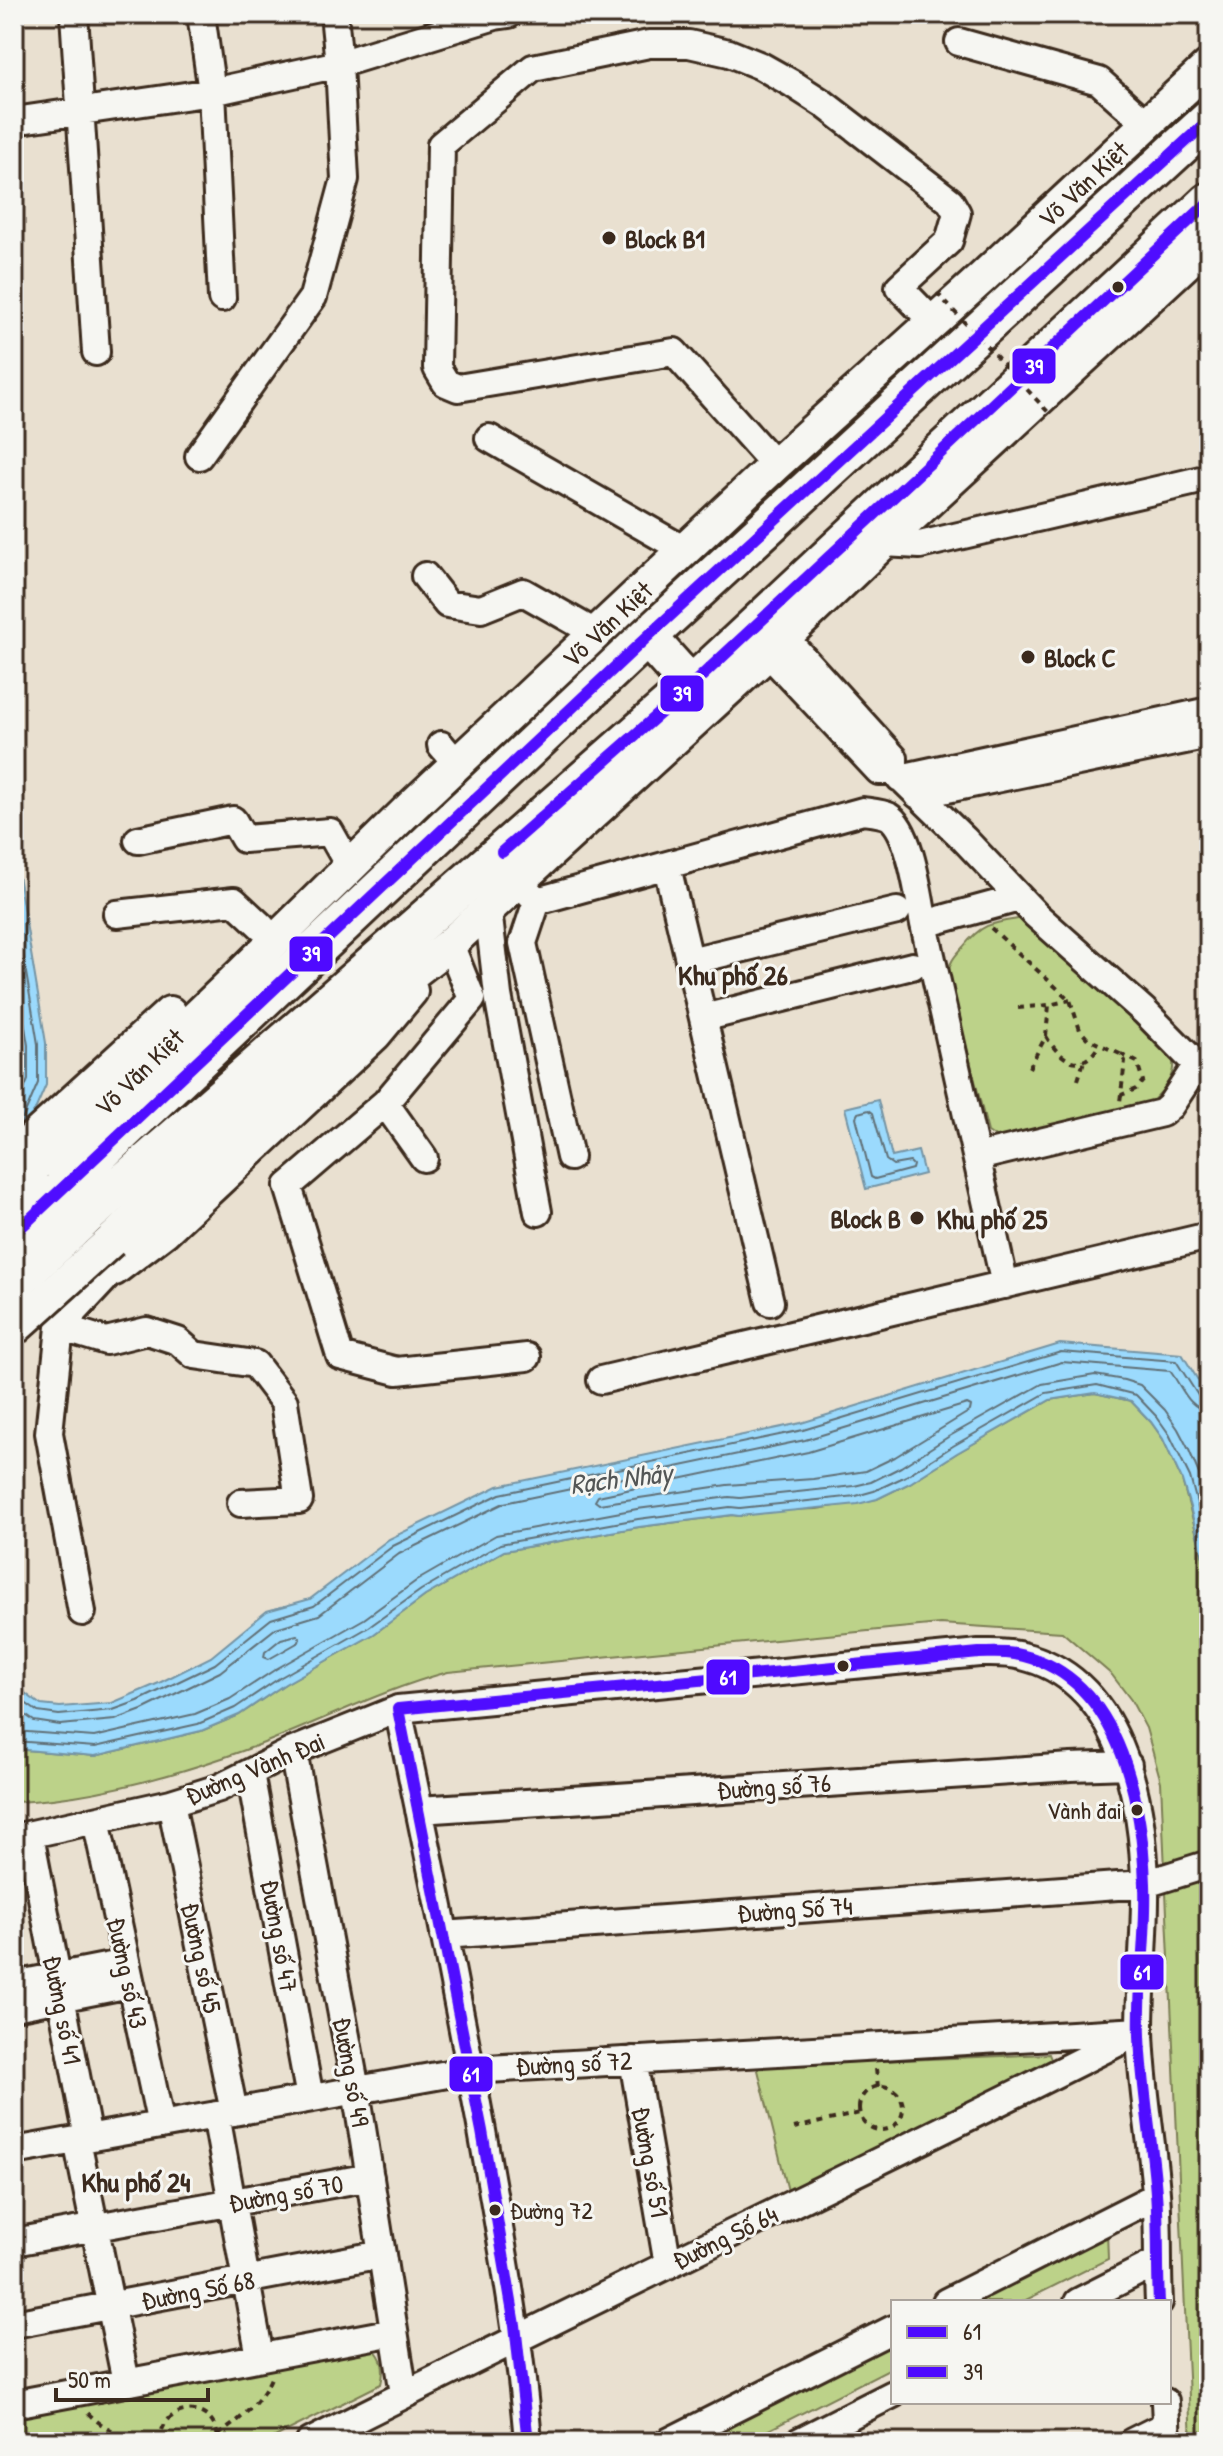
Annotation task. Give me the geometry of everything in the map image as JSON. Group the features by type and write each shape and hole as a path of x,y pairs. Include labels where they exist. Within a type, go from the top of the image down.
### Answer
{"highway":[{"name":"Võ Văn Kiệt","path":"14,1283 70,1213 647,637 1209,120"},
{"name":"Võ Văn Kiệt","path":"14,1234 70,1213 691,686 1209,202"},
{"path":"647,637 691,686"}],"main road":[{"name":"Võ Văn Kiệt","path":"14,1329 70,1213 240,975 412,806 449,754 597,634 935,308 1148,125 1209,66"},
{"name":"Võ Văn Kiệt","path":"70,1213 316,1048 450,944 488,909 527,891 883,543 1209,242"},
{"path":"70,1213 74,1269 55,1259 25,1208 20,1183 33,1138 328,866 412,806"}],"street":[{"path":"74,14 96,352"},
{"path":"201,14 212,92 222,298"},
{"path":"199,456 313,297 345,179 334,14"},
{"path":"14,121 212,92 339,64 509,14"},
{"path":"959,42 1099,81 1148,125"},
{"path":"775,465 674,352 458,388 446,383 437,368 441,145 533,68 649,44 689,44 729,53 761,66 824,104 950,201 957,213 949,241 899,287 935,308"},
{"path":"489,438 686,551"},
{"path":"883,543 920,545 1209,478"},
{"path":"425,576 447,604 481,609 523,592 597,634"},
{"path":"776,645 879,771 904,781 1019,898 1144,1011 1203,1071 1162,1113 977,1157"},
{"path":"904,781 1209,711"},
{"path":"904,781 1072,764 1209,735"},
{"path":"570,1157 523,943 527,891 667,867 863,811 888,816 901,831 915,871 924,924 1005,1285"},
{"path":"138,840 233,820 244,839 330,832 343,855"},
{"path":"667,867 770,1302"},
{"path":"924,924 1019,898"},
{"path":"117,914 234,901 262,927"},
{"path":"488,909 498,995 538,1212"},
{"path":"690,961 897,911"},
{"path":"450,944 472,999 385,1103 288,1186 340,1356 397,1371 527,1357"},
{"path":"703,1018 912,966"},
{"path":"385,1103 424,1158"},
{"path":"70,1213 49,1433 82,1612"},
{"path":"601,1380 1209,1236"},
{"path":"60,1327 106,1341 147,1331 178,1341 194,1355 255,1364 284,1402 299,1500 241,1503"},
{"name":"Đường Vành Đai","path":"22,1836 171,1803 219,1788 293,1751 398,1709 964,1654 1005,1653 1035,1660 1060,1672 1081,1689 1099,1710 1128,1765 1139,1814 1145,1884 1140,2031 1156,2196 1159,2300"},
{"path":"398,1709 470,2070 517,2338 528,2442"},
{"name":"Đường số 49","path":"293,1751 356,2090 404,2394"},
{"name":"Đường số 76","path":"419,1810 1128,1765"},
{"name":"Đường số 47","path":"250,1773 310,2098"},
{"name":"Đường số 45","path":"171,1803 225,2114 232,2203 246,2280 270,2355"},
{"name":"Đường số 43","path":"96,1820 161,2125"},
{"name":"Đường số 41","path":"22,1836 58,1987 83,2139"},
{"name":"Đường Số 74","path":"444,1935 1145,1884 1209,1864"},
{"path":"14,2007 58,1987 128,1973"},
{"path":"14,1985 58,1987"},
{"name":"Đường số 72","path":"14,2151 470,2070 1140,2031"},
{"name":"Đường Số 64","path":"310,2442 1140,2031"},
{"name":"Đường số 51","path":"633,2060 668,2265"},
{"path":"83,2139 95,2228 126,2382"},
{"name":"Đường số 70","path":"14,2242 370,2177"},
{"path":"950,2300 1156,2196"},
{"name":"Đường Số 68","path":"14,2324 382,2254"},
{"path":"1082,2300 1157,2262"},
{"path":"668,2442 891,2330"},
{"path":"14,2404 394,2332"},
{"path":"798,2442 891,2395"},
{"path":"1132,2442 1166,2423"}],"path":[{"path":"935,308 1049,413"},
{"path":"972,911 1070,1000 1080,1030 1088,1039 1137,1062 1143,1081 1136,1089 1121,1095"},
{"path":"1018,1008 1070,1000"},
{"path":"1029,1068 1046,1036 1049,1005"},
{"path":"1046,1036 1063,1058 1071,1061 1084,1061 1093,1055 1099,1045"},
{"path":"1118,1124 1125,1061 1120,1054"},
{"path":"1078,1080 1084,1061"},
{"path":"878,2087 893,2089 902,2101 899,2123 885,2130 872,2129 860,2113 859,2105 866,2093 878,2087"},
{"path":"794,2128 860,2113"},
{"path":"218,2435 240,2421 267,2387 270,2355"},
{"path":"70,2393 94,2419 138,2442"},
{"path":"160,2442 161,2429 166,2421 183,2411 202,2413 210,2418 218,2442"}],"green space":[{"path":"1024,918 1039,924 1171,1054 1172,1074 1151,1102 1007,1140 988,1132 948,974 957,953 983,928"},
{"path":"1095,1393 1131,1401 1163,1439 1182,1480 1204,1561 1209,1784 1209,2442 1191,2442 1161,1782 1146,1728 1131,1700 1112,1675 1062,1632 940,1624 448,1672 378,1696 264,1743 173,1774 77,1796 14,1802 14,1749 95,1756 201,1731 239,1715 285,1684 374,1634 425,1596 504,1551 639,1527 732,1515 817,1509 877,1499 910,1483 1050,1400"},
{"path":"1049,2054 1054,2067 789,2195 757,2066"},
{"path":"1107,2231 1108,2259 1026,2300 971,2300"},
{"path":"891,2340 891,2368 745,2442 689,2442"},
{"path":"370,2347 382,2363 381,2384 265,2442 14,2442 14,2410"}],"water":[{"path":"14,851 46,1043 46,1085 19,1147 14,1175"},
{"path":"878,1100 892,1157 918,1151 924,1174 866,1189 845,1108"},
{"name":"Rạch Nhảy","path":"1060,1344 1182,1354 1209,1398 1209,1688 1204,1561 1182,1480 1163,1439 1131,1401 1095,1393 1050,1400 910,1483 877,1499 858,1504 639,1527 504,1551 425,1596 374,1634 285,1684 239,1715 201,1731 95,1756 14,1749 14,1685 41,1705 60,1707 112,1703 211,1657 267,1611 310,1599 389,1539 498,1486 801,1423"}],"transit line":[{"name":"39","path":"14,1234 647,637 1209,120"},
{"name":"39","path":"502,852 691,686 1209,202"},
{"name":"61","path":"398,1709 979,1653 1015,1654 1050,1666 1078,1686 1101,1712 1118,1744 1130,1778 1143,1850 1145,1903 1140,2036 1156,2193 1159,2300"},
{"name":"61","path":"398,1709 482,2131 515,2325 528,2442"}],"place":[{"name":"Block B1","path":"609,238"},
{"name":"Block C","path":"1028,657"},
{"name":"Block B","path":"917,1218"},
{"name":"Vành đai","path":"1137,1810"},
{"name":"Đường 72","path":"495,2210"}],"district":[{"name":"Khu phố 26","path":"733,975"},
{"name":"Khu phố 25","path":"992,1219"},
{"name":"Khu phố 24","path":"136,2182"}]}
